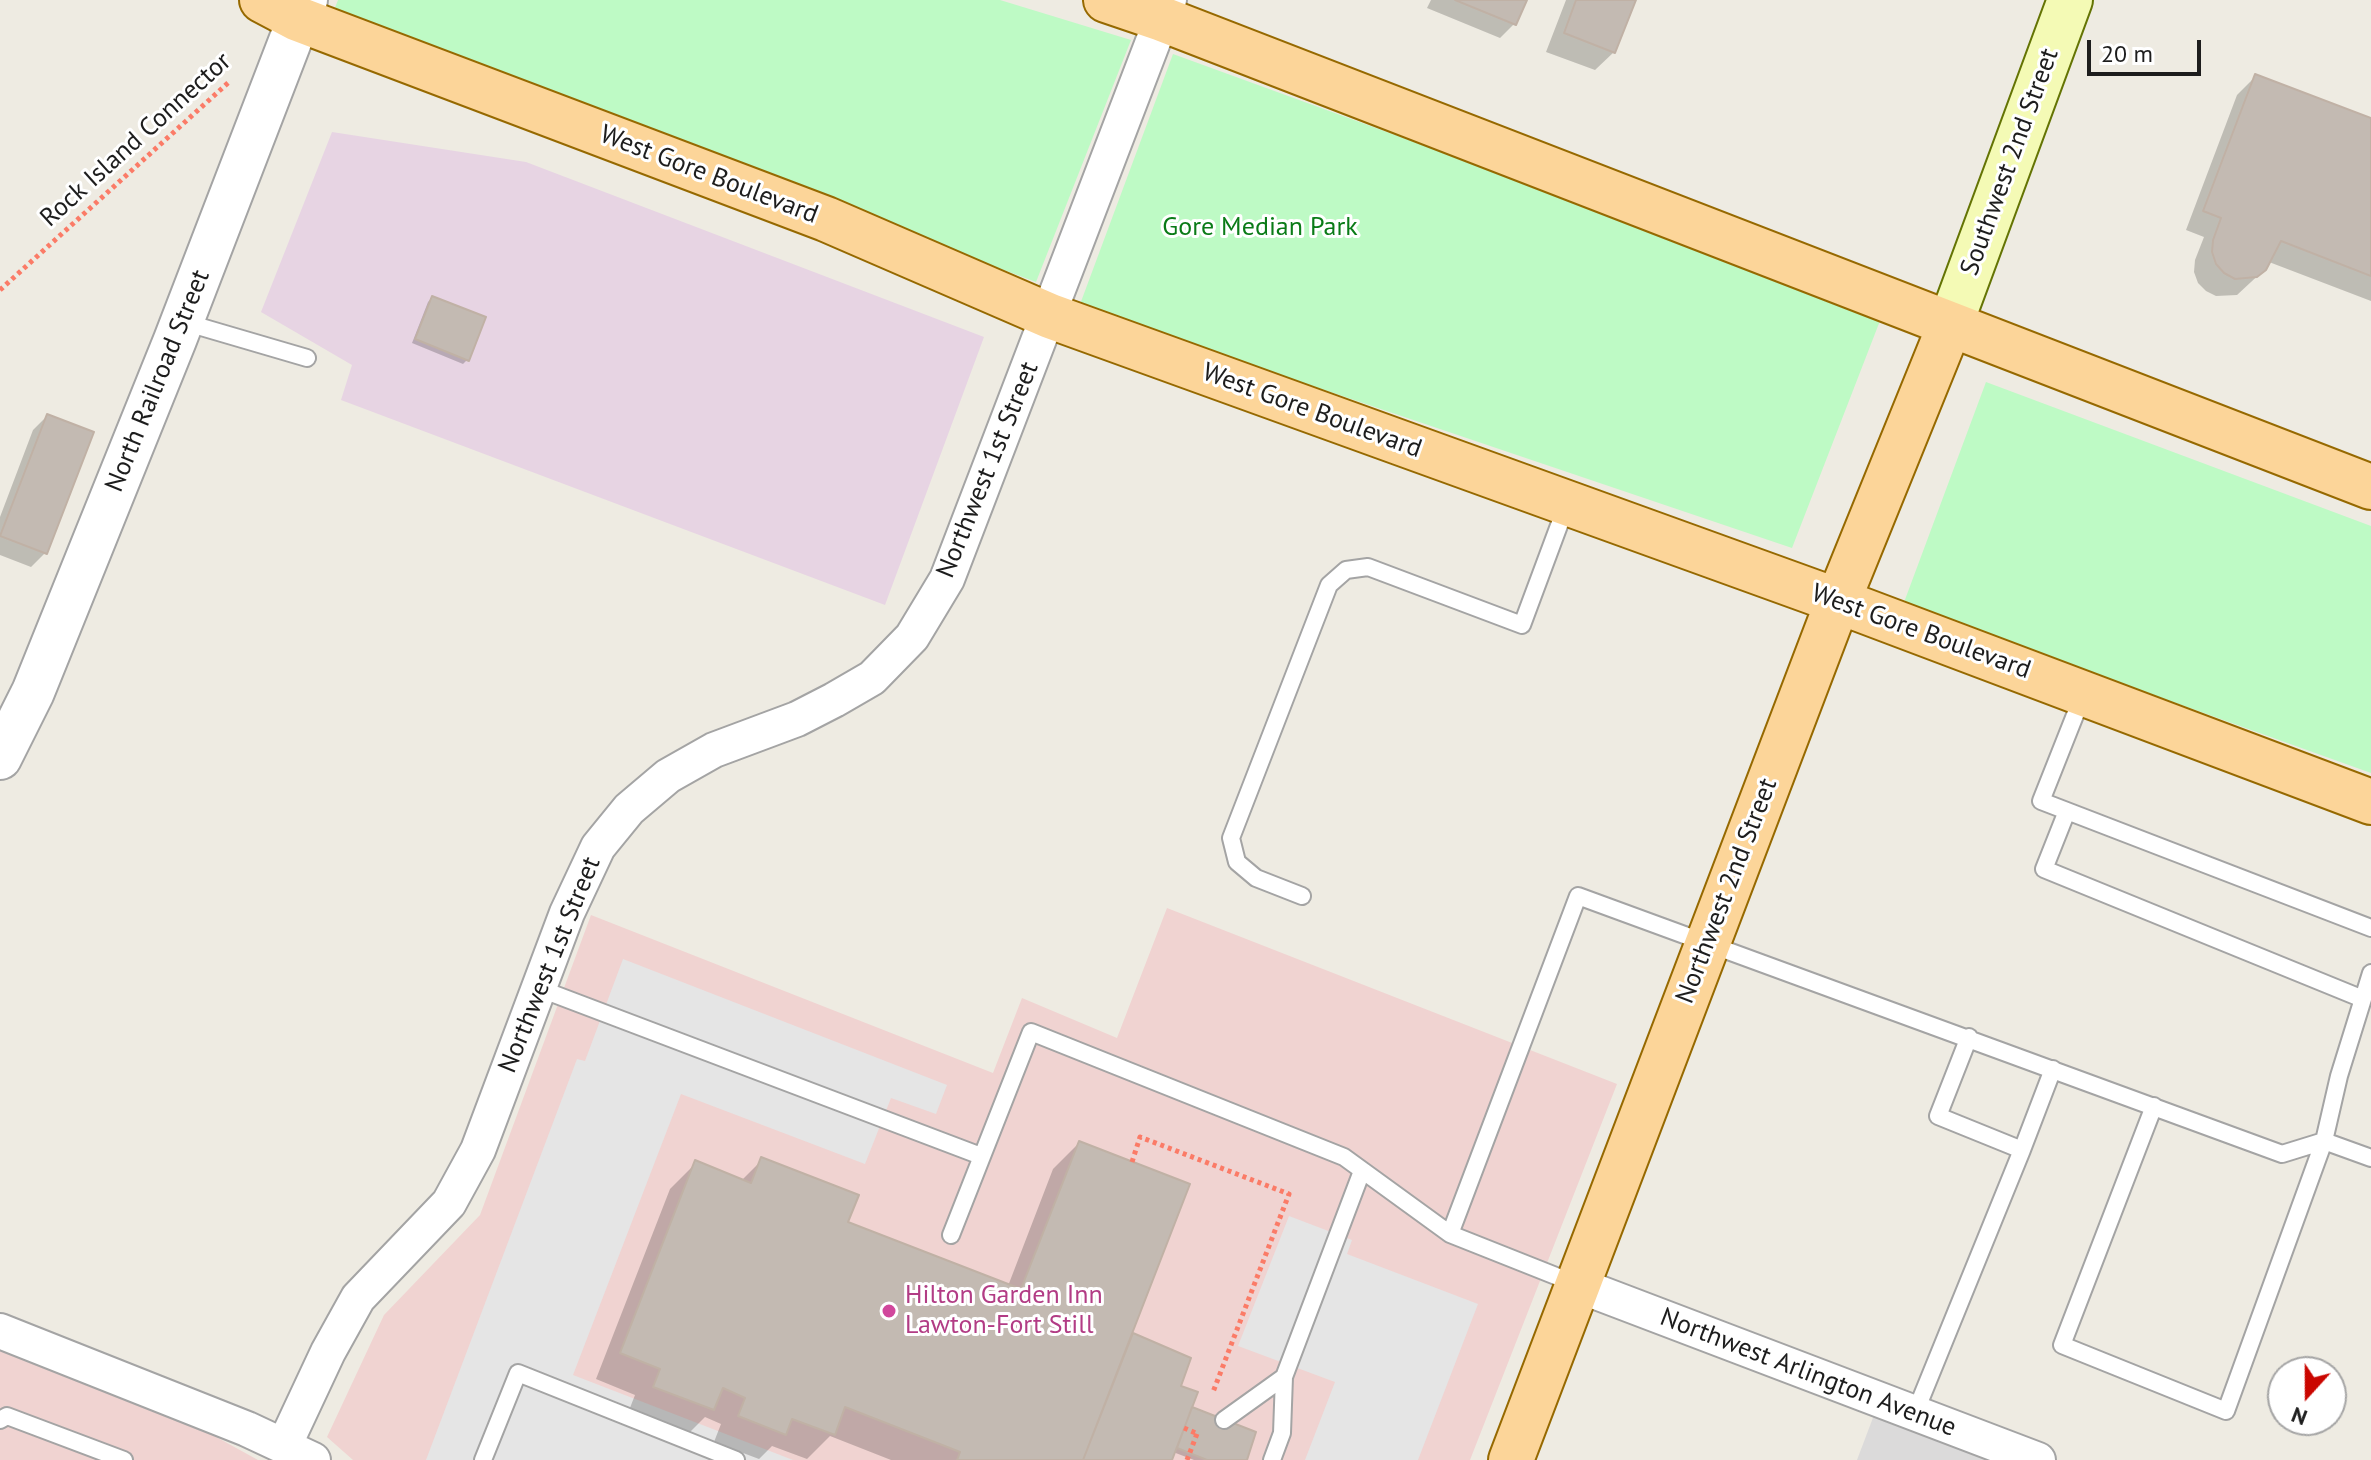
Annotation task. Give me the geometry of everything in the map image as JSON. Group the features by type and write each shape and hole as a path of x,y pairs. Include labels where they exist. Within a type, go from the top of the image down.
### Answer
{"main road":[{"path":"1106,0 1166,9 1950,325 2371,487"},
{"name":"Southwest 2nd Street","path":"1950,325 2070,0"},
{"name":"West Gore Boulevard","path":"289,6 826,219 1050,316 1838,601 2371,802"},
{"name":"Northwest 2nd Street","path":"1511,1460 1838,601 1950,325"}],"street":[{"name":"North Railroad Street","path":"0,758 33,692 182,322 289,6"},
{"name":"Northwest 1st Street","path":"292,1455 328,1352 358,1298 449,1203 478,1150 567,913 598,847 629,809 668,776 714,750 797,719 872,678 912,637 947,579 1166,9"},
{"name":"Northwest Arlington Avenue","path":"1578,1285 2038,1460"},
{"path":"0,1331 247,1429 292,1455"}],"lane":[{"path":"182,322 307,358"},
{"path":"1302,896 1256,878 1237,862 1231,838 1329,585 1346,570 1368,567 1522,625 1568,503"},
{"path":"2084,693 2041,801 2371,928"},
{"path":"2067,811 2044,869 2363,999"},
{"path":"1450,1234 1578,896 2282,1154 2324,1141 2371,1158"},
{"path":"2154,1106 2062,1345 2226,1411 2324,1141 2339,1076 2371,973"},
{"path":"538,988 981,1156"},
{"path":"951,1235 1031,1032 1344,1157 1450,1234 1578,1285"},
{"path":"1969,1037 1938,1116 2022,1150"},
{"path":"1915,1413 2053,1069"},
{"path":"1272,1460 1282,1433 1284,1377 1362,1171"},
{"path":"483,1460 518,1373 736,1460"},
{"path":"1224,1420 1284,1377"},
{"path":"0,1420 7,1416 124,1460"}],"path":[{"name":"Rock Island Connector","path":"0,290 229,82"},
{"path":"1132,1162 1140,1137 1289,1194 1209,1403"},
{"path":"1187,1460 1203,1418"}],"shaded area":[{"path":"332,132 526,162 984,337 885,605 341,400 352,365 261,312"},
{"path":"1167,908 1617,1084 1470,1460 353,1460 327,1437 384,1315 480,1215 591,915 993,1073 1022,998 1117,1038"},
{"path":"623,959 947,1085 936,1114 891,1098 865,1164 681,1094 573,1375 793,1460 426,1460 577,1059 585,1061"},
{"path":"1289,1216 1352,1240 1347,1254 1478,1304 1418,1460 1305,1460 1335,1382 1238,1346"},
{"path":"0,1349 198,1427 258,1460 0,1460"},
{"path":"1874,1415 1992,1460 1857,1460"}],"green space":[{"path":"338,0 1000,0 1131,40 1036,282 331,18"},
{"name":"Gore Median Park","path":"1173,54 1883,313 1792,548 1079,307"},
{"path":"1986,382 2371,526 2371,773 1903,605"}],"building":[{"path":"1455,0 1527,0 1516,25"},
{"path":"1576,0 1636,0 1615,53 1564,33"},
{"path":"2255,74 2371,118 2371,276 2281,241 2266,270 2257,277 2235,279 2216,264 2212,252 2213,240 2221,218 2203,211"},
{"path":"432,296 486,317 469,361 415,339"},
{"path":"47,414 94,432 47,554 0,536"},
{"name":"Hilton Garden Inn Lawton-Fort Still","path":"1079,1141 1190,1184 1083,1460 957,1460 960,1452 845,1407 835,1435 792,1419 786,1435 738,1416 745,1398 723,1388 714,1410 653,1387 660,1369 620,1353 695,1160 751,1183 761,1157 859,1195 848,1222 1021,1289"},
{"path":"1133,1333 1191,1358 1181,1386 1198,1392 1172,1460 1083,1460"},
{"path":"1192,1407 1256,1432 1247,1460 1207,1460 1177,1448"}],"place":[{"name":"Hilton Garden Inn Lawton-Fort Still","path":"889,1311"}]}
